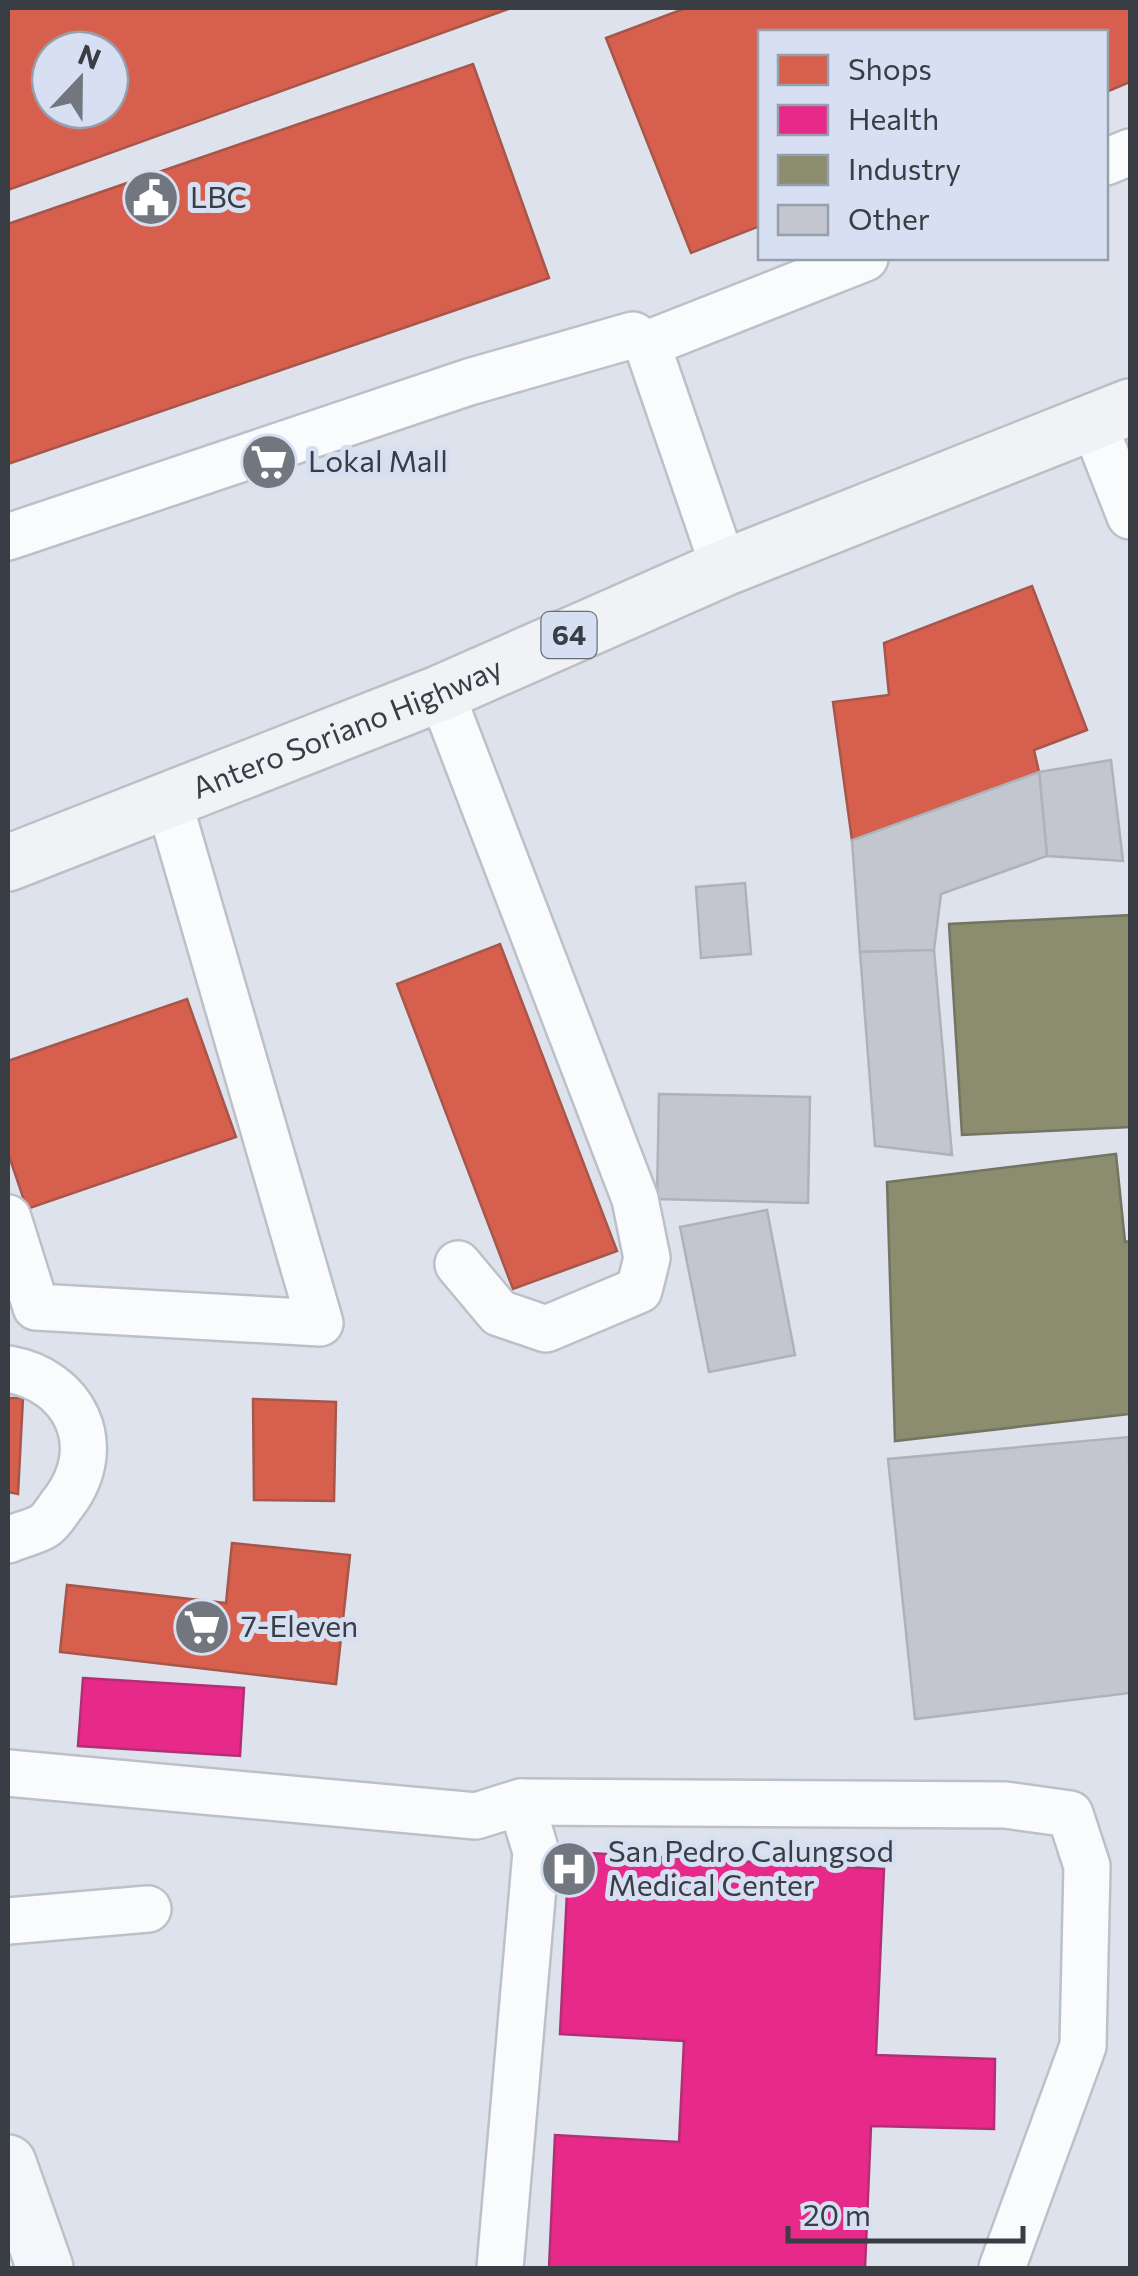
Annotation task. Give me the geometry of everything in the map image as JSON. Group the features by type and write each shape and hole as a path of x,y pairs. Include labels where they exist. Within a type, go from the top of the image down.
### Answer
{"main road":[{"name":"Antero Soriano Highway","path":"8,863 441,693 724,568 1112,414"},
{"path":"8,2162 45,2268"}],"lane":[{"path":"648,344 860,260"},
{"path":"8,537 596,343 633,335 648,344 724,568"},
{"path":"1112,414 1130,516"},
{"path":"441,693 635,1199 647,1258 639,1290 546,1329 500,1313 458,1264"},
{"path":"8,1218 36,1307 320,1323 168,799"},
{"path":"8,1369 36,1374 68,1400 85,1443 78,1483 46,1525 8,1540"},
{"path":"8,1773 476,1816 521,1802 1005,1805 1070,1814 1087,1866 1084,2046 1002,2268"},
{"path":"500,2268 536,1852 521,1802"},
{"path":"8,1921 148,1909"}],"building: Shops":[{"path":"8,8 511,8 8,190"},
{"path":"686,8 1130,8 1130,82 1108,91 1108,30 758,30 758,227 691,253 606,38"},
{"path":"473,64 549,278 8,464 8,224"},
{"path":"1032,586 1087,730 1034,750 1039,772 852,840 833,702 889,695 884,643"},
{"path":"500,944 617,1251 513,1289 397,984"},
{"path":"187,999 236,1137 27,1209 8,1153 8,1061"},
{"path":"8,1398 23,1398 18,1494 8,1492"},
{"path":"253,1399 336,1402 334,1501 254,1500"},
{"name":"7-Eleven","path":"232,1543 350,1555 336,1684 60,1652 67,1585 226,1603"}],"building: Health":[{"path":"83,1678 244,1688 240,1756 78,1746"},
{"path":"569,1852 884,1869 876,2055 995,2059 994,2129 871,2126 865,2268 549,2268 555,2135 679,2142 684,2041 560,2034"}],"building: Industry":[{"path":"1130,915 1130,1127 962,1135 949,924"},
{"path":"1116,1154 1125,1242 1130,1241 1130,1414 895,1441 887,1182"}],"building: Other":[{"path":"1111,760 1123,861 1047,856 1039,772"},
{"path":"1039,772 1047,856 941,894 934,950 860,952 852,840"},
{"path":"745,883 751,954 701,958 696,887"},
{"path":"934,950 952,1155 875,1146 860,952"},
{"path":"659,1094 810,1097 808,1203 657,1199"},
{"path":"767,1210 795,1355 709,1372 680,1227"},
{"path":"1129,1437 1130,1693 915,1719 888,1459"}],"place":[{"name":"LBC","path":"151,198"},
{"name":"Lokal Mall","path":"269,462"},
{"name":"7-Eleven","path":"202,1627"},
{"name":"San Pedro Calungsod Medical Center","path":"569,1869"}]}
